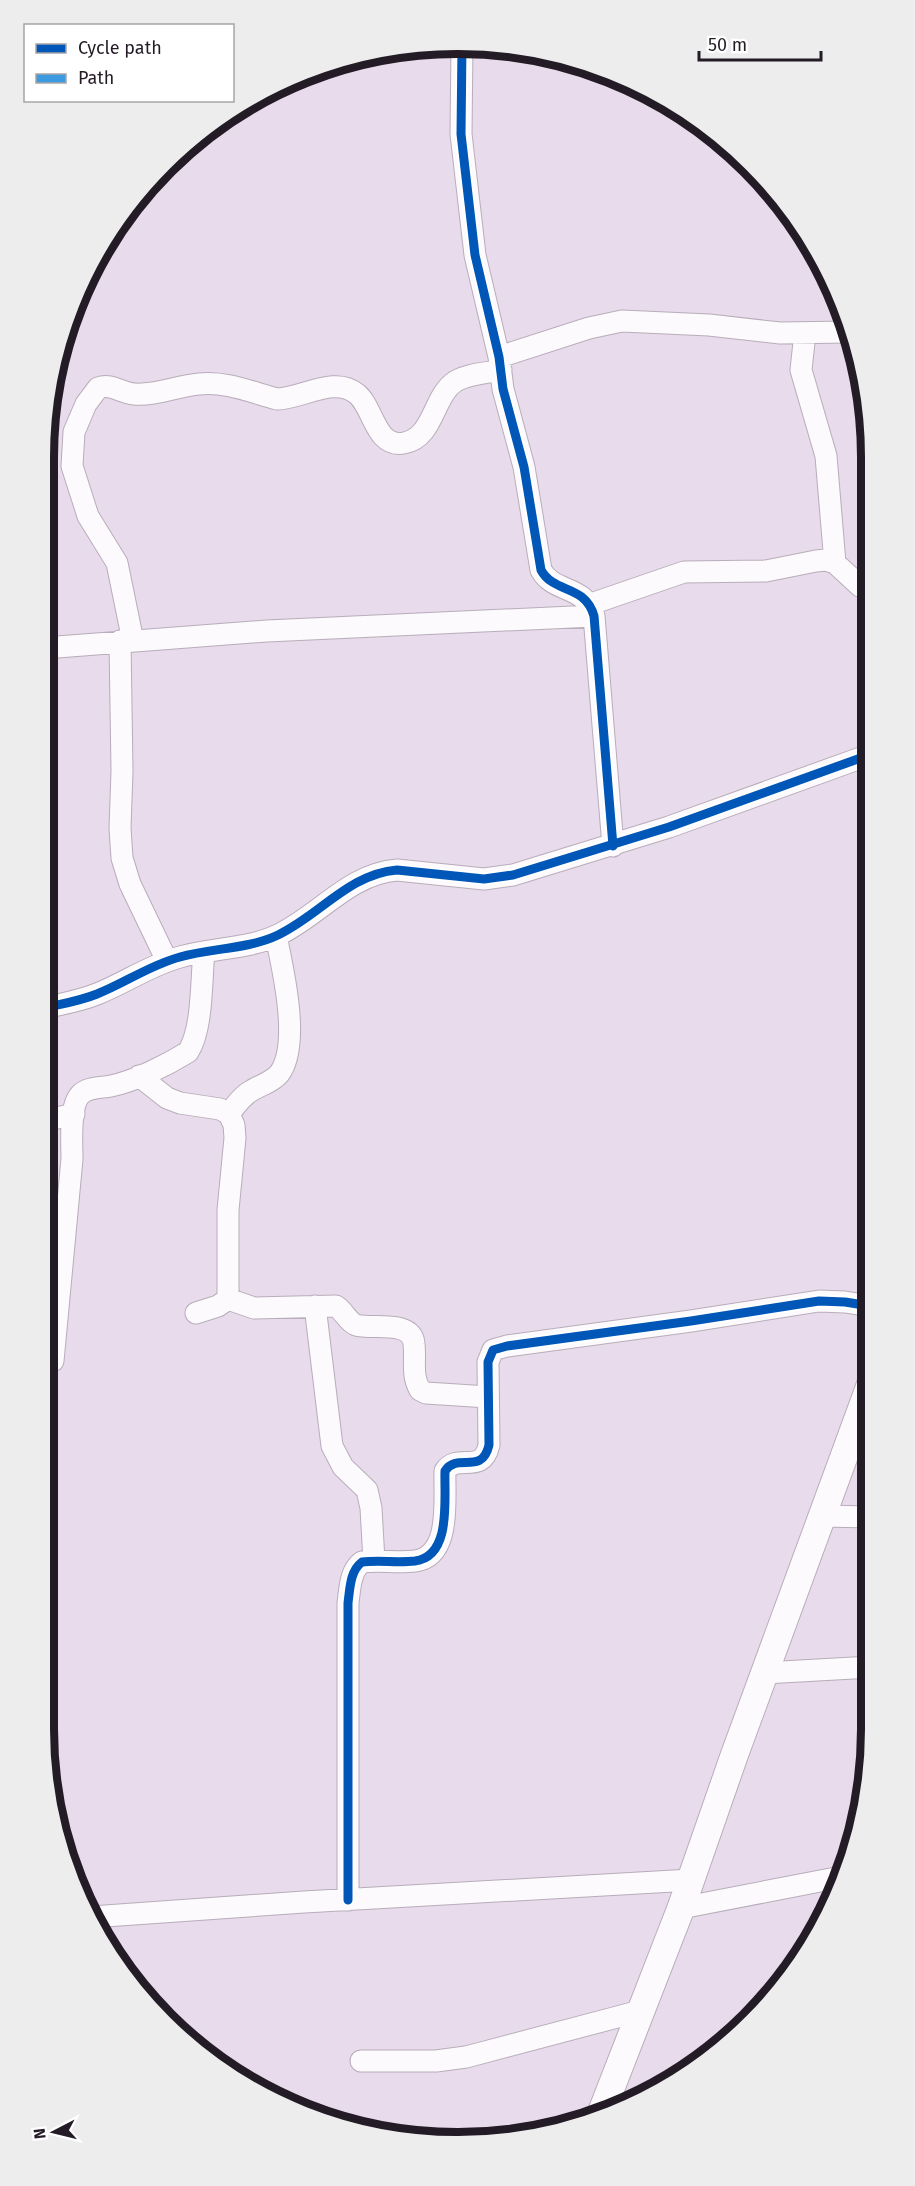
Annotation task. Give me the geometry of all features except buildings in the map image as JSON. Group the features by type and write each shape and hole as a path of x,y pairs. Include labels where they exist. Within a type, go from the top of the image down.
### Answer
{"main road":[{"path":"604,2104 681,1908 764,1673 861,1410"}],"street":[{"path":"462,54 459,104 461,134 475,255 530,494 541,570 550,581 582,596 592,610 613,846"},
{"path":"167,961 130,884 122,858 120,828 126,641 117,563 88,516 72,466 74,432 86,404 98,388 111,386 126,393 135,394 213,383 277,399 286,399 339,386 348,388 364,401 382,436 391,442 401,444 411,442 419,436 445,394 457,381 589,328 622,321 709,325 766,332 841,332"},
{"path":"806,333 801,370 826,456 835,563"},
{"path":"54,647 592,610 684,572 766,571 826,560 835,563 861,586"},
{"path":"54,1006 94,996 167,961 276,936 290,929 353,884 384,871 397,870 484,879 513,875 613,846 861,758"},
{"path":"229,1114 250,1091 273,1079 285,1063 289,1033 287,991 276,936"},
{"path":"54,1350 72,1159 74,1114 80,1095 89,1090 111,1086 139,1076 188,1052 193,1044 199,1009 204,952"},
{"path":"139,1076 168,1098 180,1103 220,1109 229,1114 234,1125 235,1138 228,1210 228,1299"},
{"path":"54,1118 74,1114"},
{"path":"228,1299 254,1308 336,1306 352,1323 359,1326 388,1327 408,1332 414,1343 414,1376 420,1390 426,1393 488,1397"},
{"path":"196,1313 218,1306 228,1299"},
{"path":"348,1900 348,1603 352,1576 362,1562 424,1559 436,1549 445,1513 445,1471 448,1466 478,1462 484,1459 487,1453 489,1445 488,1362 493,1350 819,1301 861,1305"},
{"path":"315,1306 332,1446 343,1467 367,1490 371,1508 374,1561"},
{"path":"822,1516 861,1517"},
{"path":"764,1673 861,1668"},
{"path":"681,1908 832,1879"},
{"path":"101,1916 690,1880"},
{"path":"361,2061 436,2061 466,2057 640,2012"}],"cycle path":[{"path":"462,54 461,134 475,255 499,357 503,389 524,467 541,570 554,583 584,599 594,616 613,846"},
{"path":"54,1006 107,990 180,957 267,940 293,927 349,887 380,873 397,870 484,879 513,875 669,827 861,758"},
{"path":"348,1900 348,1603 351,1580 355,1570 362,1562 415,1561 427,1557 435,1549 444,1525 445,1471 456,1463 475,1462 481,1459 486,1454 489,1445 488,1362 493,1350 507,1346 819,1301 861,1305"}]}
